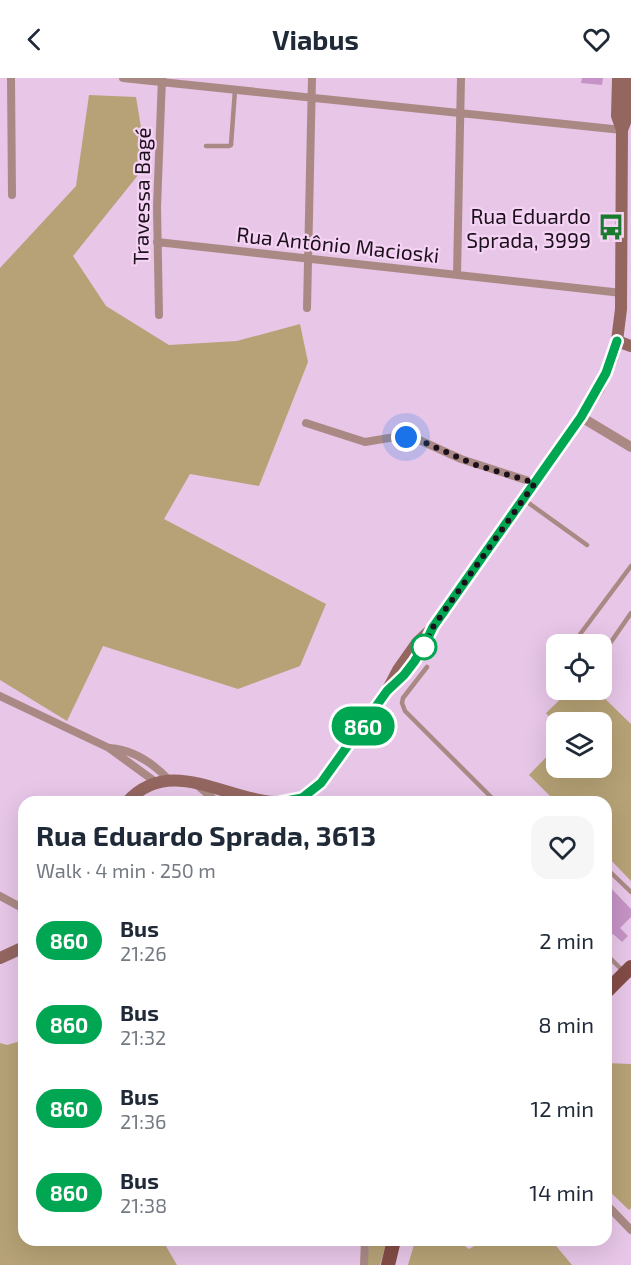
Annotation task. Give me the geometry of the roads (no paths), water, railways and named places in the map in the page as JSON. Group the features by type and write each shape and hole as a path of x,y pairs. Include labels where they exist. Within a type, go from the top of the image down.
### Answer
{"main road":[{"path":"305,796 321,783 387,691 398,670 417,643 433,627 581,417 606,373 617,341 627,240 622,130 617,116 618,78"},
{"path":"622,130 627,117 628,78"},
{"path":"617,341 631,346"},
{"path":"134,796 163,782 194,782 243,796"},
{"path":"0,958 18,949"},
{"path":"612,986 628,970"},
{"path":"388,1265 393,1246"}],"street":[{"path":"11,78 12,195"},
{"path":"123,78 162,80 235,90 622,130"},
{"path":"308,308 312,78"},
{"path":"456,275 461,78"},
{"name":"Travessa Bagé","path":"159,315 157,242 162,80"},
{"name":"Rua Antônio Macioski","path":"157,242 622,293"},
{"path":"581,417 631,447"},
{"path":"306,423 365,442 395,437 417,439 461,459 535,483"},
{"path":"0,696 109,748 163,782"},
{"path":"194,782 210,796"},
{"path":"0,896 18,906"},
{"path":"612,1210 631,1230"},
{"path":"364,1265 365,1246"}],"lane":[{"path":"207,146 231,145 235,90"},
{"path":"523,499 587,545"},
{"path":"581,634 631,566"},
{"path":"612,641 631,614"},
{"path":"427,667 403,698 405,711 490,796"},
{"path":"612,874 631,892"},
{"path":"612,958 628,970"}],"place":[{"name":"Rua Eduardo Sprada, 3999","path":"611,227"}]}
